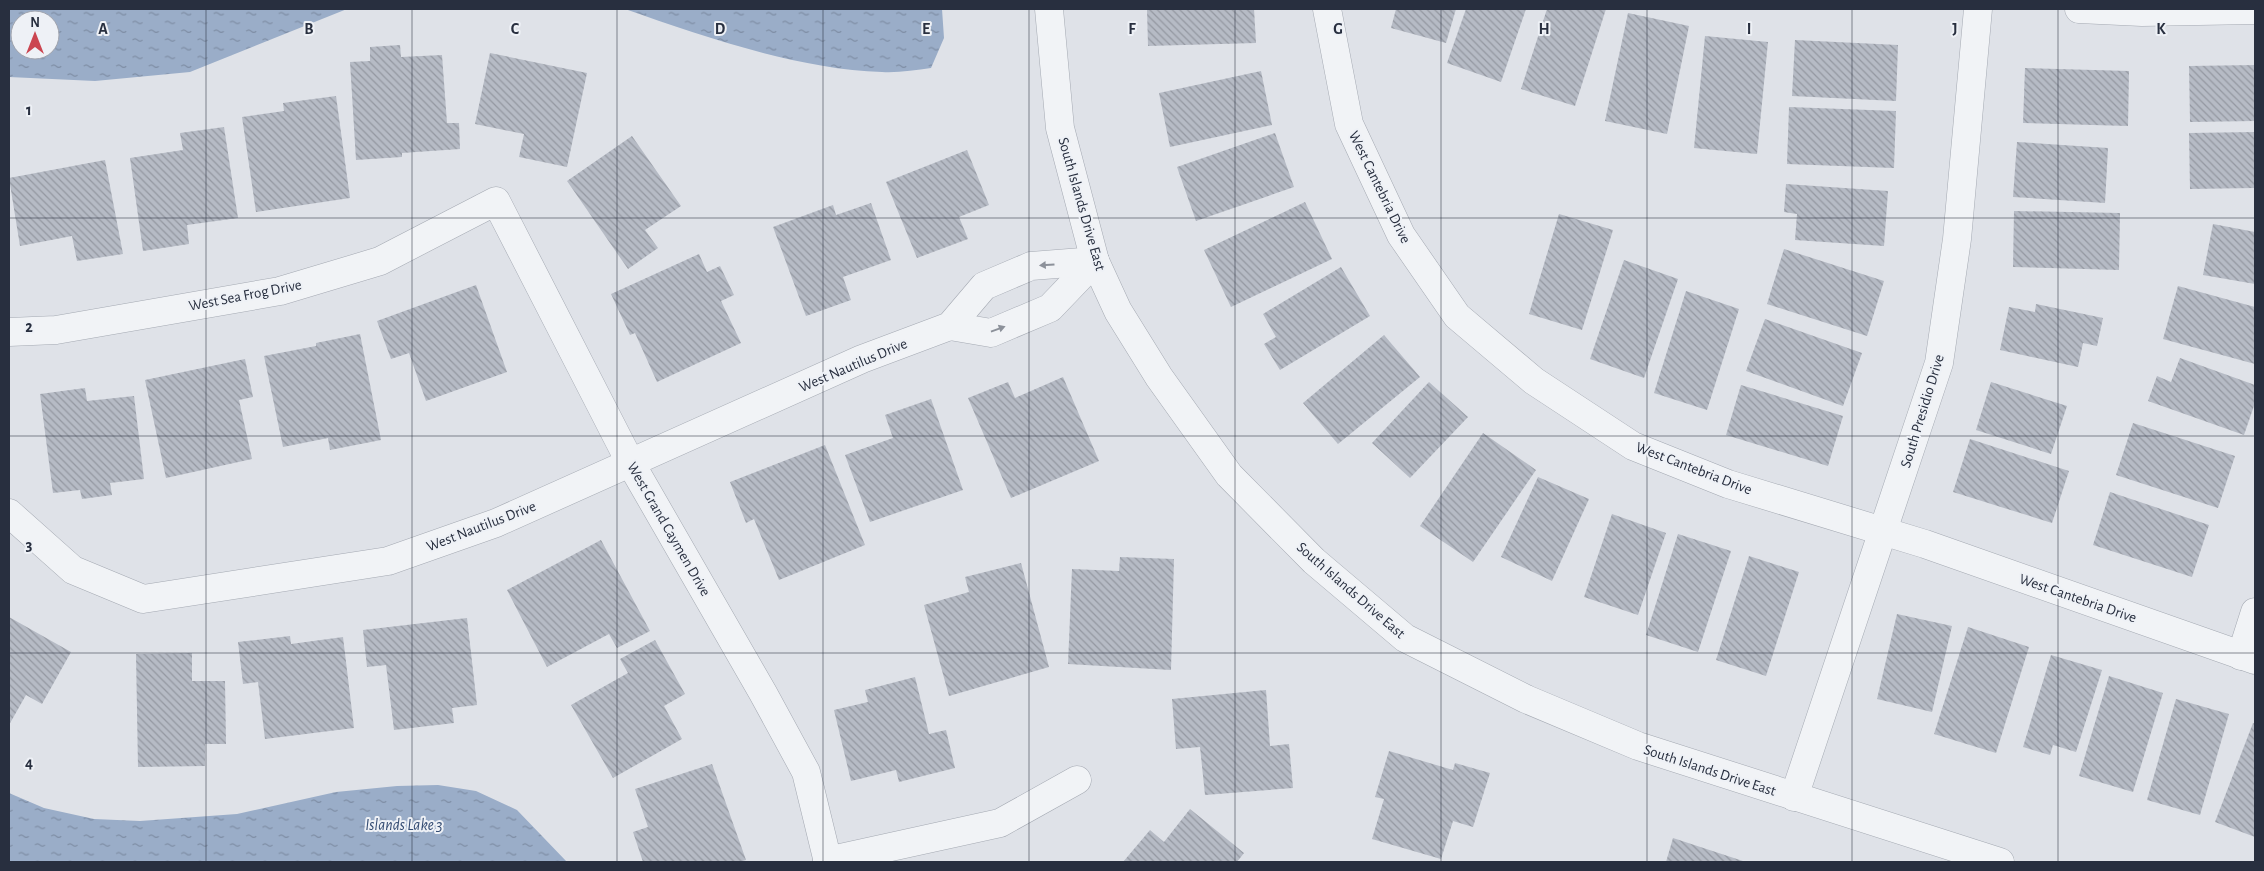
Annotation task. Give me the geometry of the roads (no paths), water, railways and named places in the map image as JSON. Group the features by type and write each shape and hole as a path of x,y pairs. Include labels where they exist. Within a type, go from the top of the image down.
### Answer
{"street":[{"name":"South Islands Drive East","path":"1049,9 1060,128 1096,261 1118,311 1159,377 1228,476 1314,561 1405,638 1526,699 1638,746 2000,862"},
{"name":"West Cantebria Drive","path":"1327,9 1349,124 1401,235 1457,316 1534,381 1633,446 1728,484 1883,531 2248,658"},
{"name":"South Presidio Drive","path":"1794,797 1939,363 1957,239 1978,9"},
{"path":"2079,9 2142,12 2255,10"},
{"name":"West Sea Frog Drive","path":"9,332 56,330 280,291 380,261 496,201"},
{"name":"West Grand Caymen Drive","path":"496,201 630,462 806,772 827,862"},
{"name":"West Nautilus Drive","path":"950,326 991,332 1050,308 1096,261"},
{"name":"West Nautilus Drive","path":"9,513 73,570 143,599 388,561 496,523 862,360 950,326 984,286 1031,266 1096,261"},
{"path":"2248,658 2255,612"},
{"path":"827,862 1000,823 1077,780"}],"water":[{"path":"9,9 347,9 190,72 95,81 9,77"},
{"path":"625,9 942,9 944,38 931,68 888,72 850,70 817,65 752,50"},
{"name":"Islands Lake 3","path":"438,785 476,791 517,810 567,862 9,862 9,793 44,808 94,819 140,821 237,814 336,792 397,786"}]}
